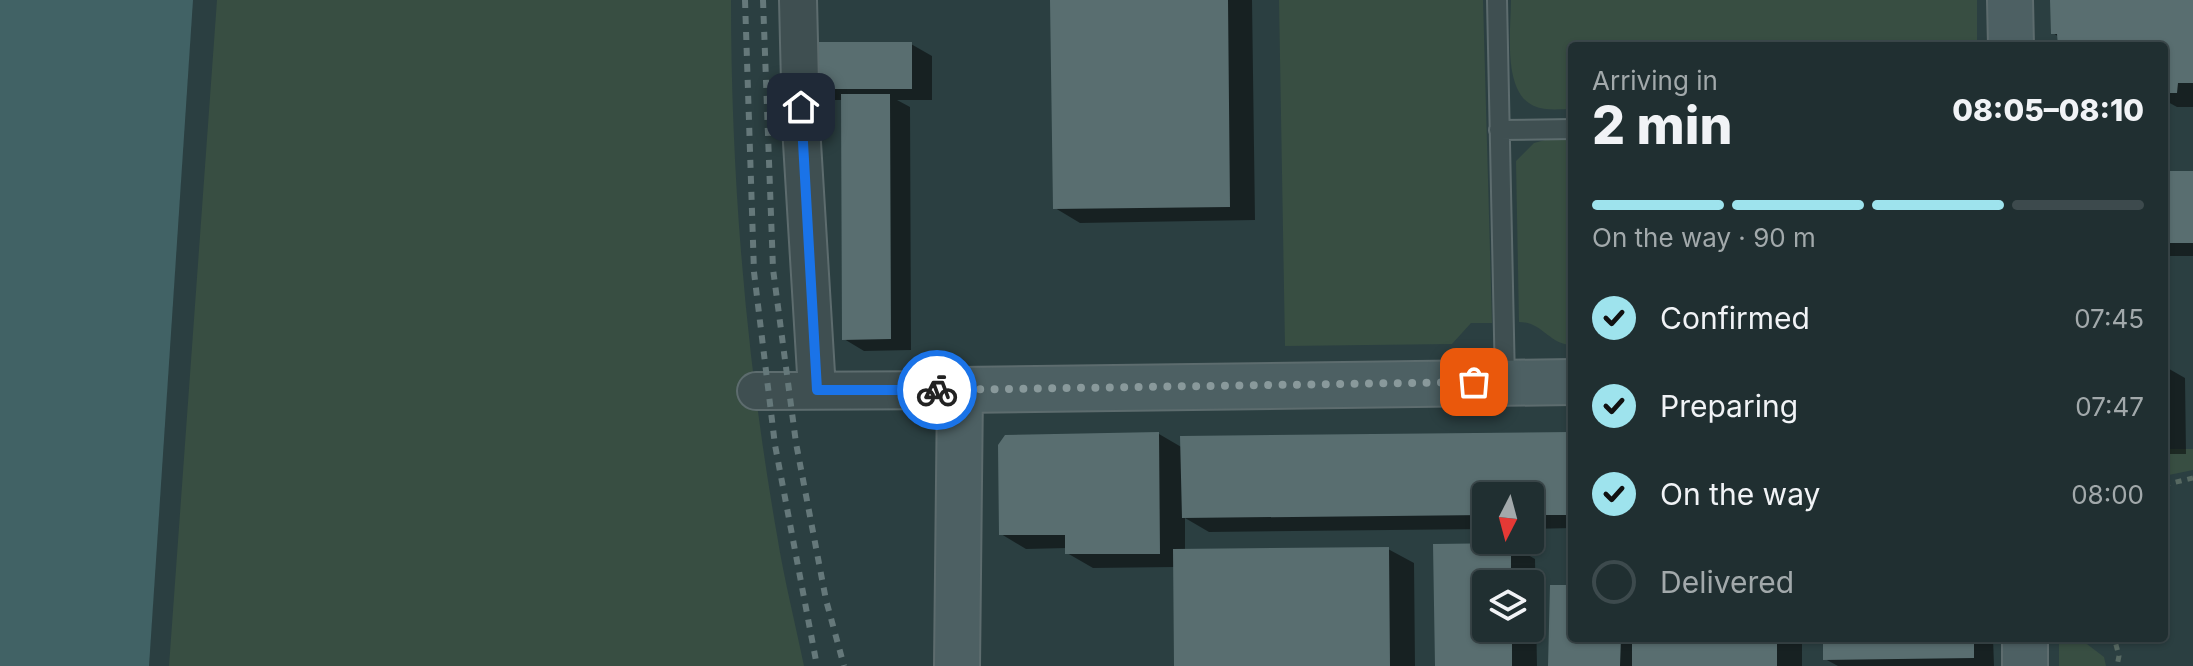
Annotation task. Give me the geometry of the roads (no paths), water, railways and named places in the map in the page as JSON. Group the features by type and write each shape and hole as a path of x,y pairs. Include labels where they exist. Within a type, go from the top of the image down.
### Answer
{"street":[{"path":"798,0 801,126 817,390"},
{"path":"2010,0 2011,42"},
{"path":"2028,0 2028,42"},
{"path":"756,391 1568,382"},
{"path":"957,666 960,390"},
{"path":"2025,642 2025,666"}],"lane":[{"path":"1497,0 1505,382"},
{"path":"1499,130 1568,129"}],"water":[{"path":"0,0 193,0 149,666 0,666"}],"railway":[{"path":"745,0 754,272 775,445 817,666"},
{"path":"763,0 773,269 796,443 826,600 844,666"}]}
